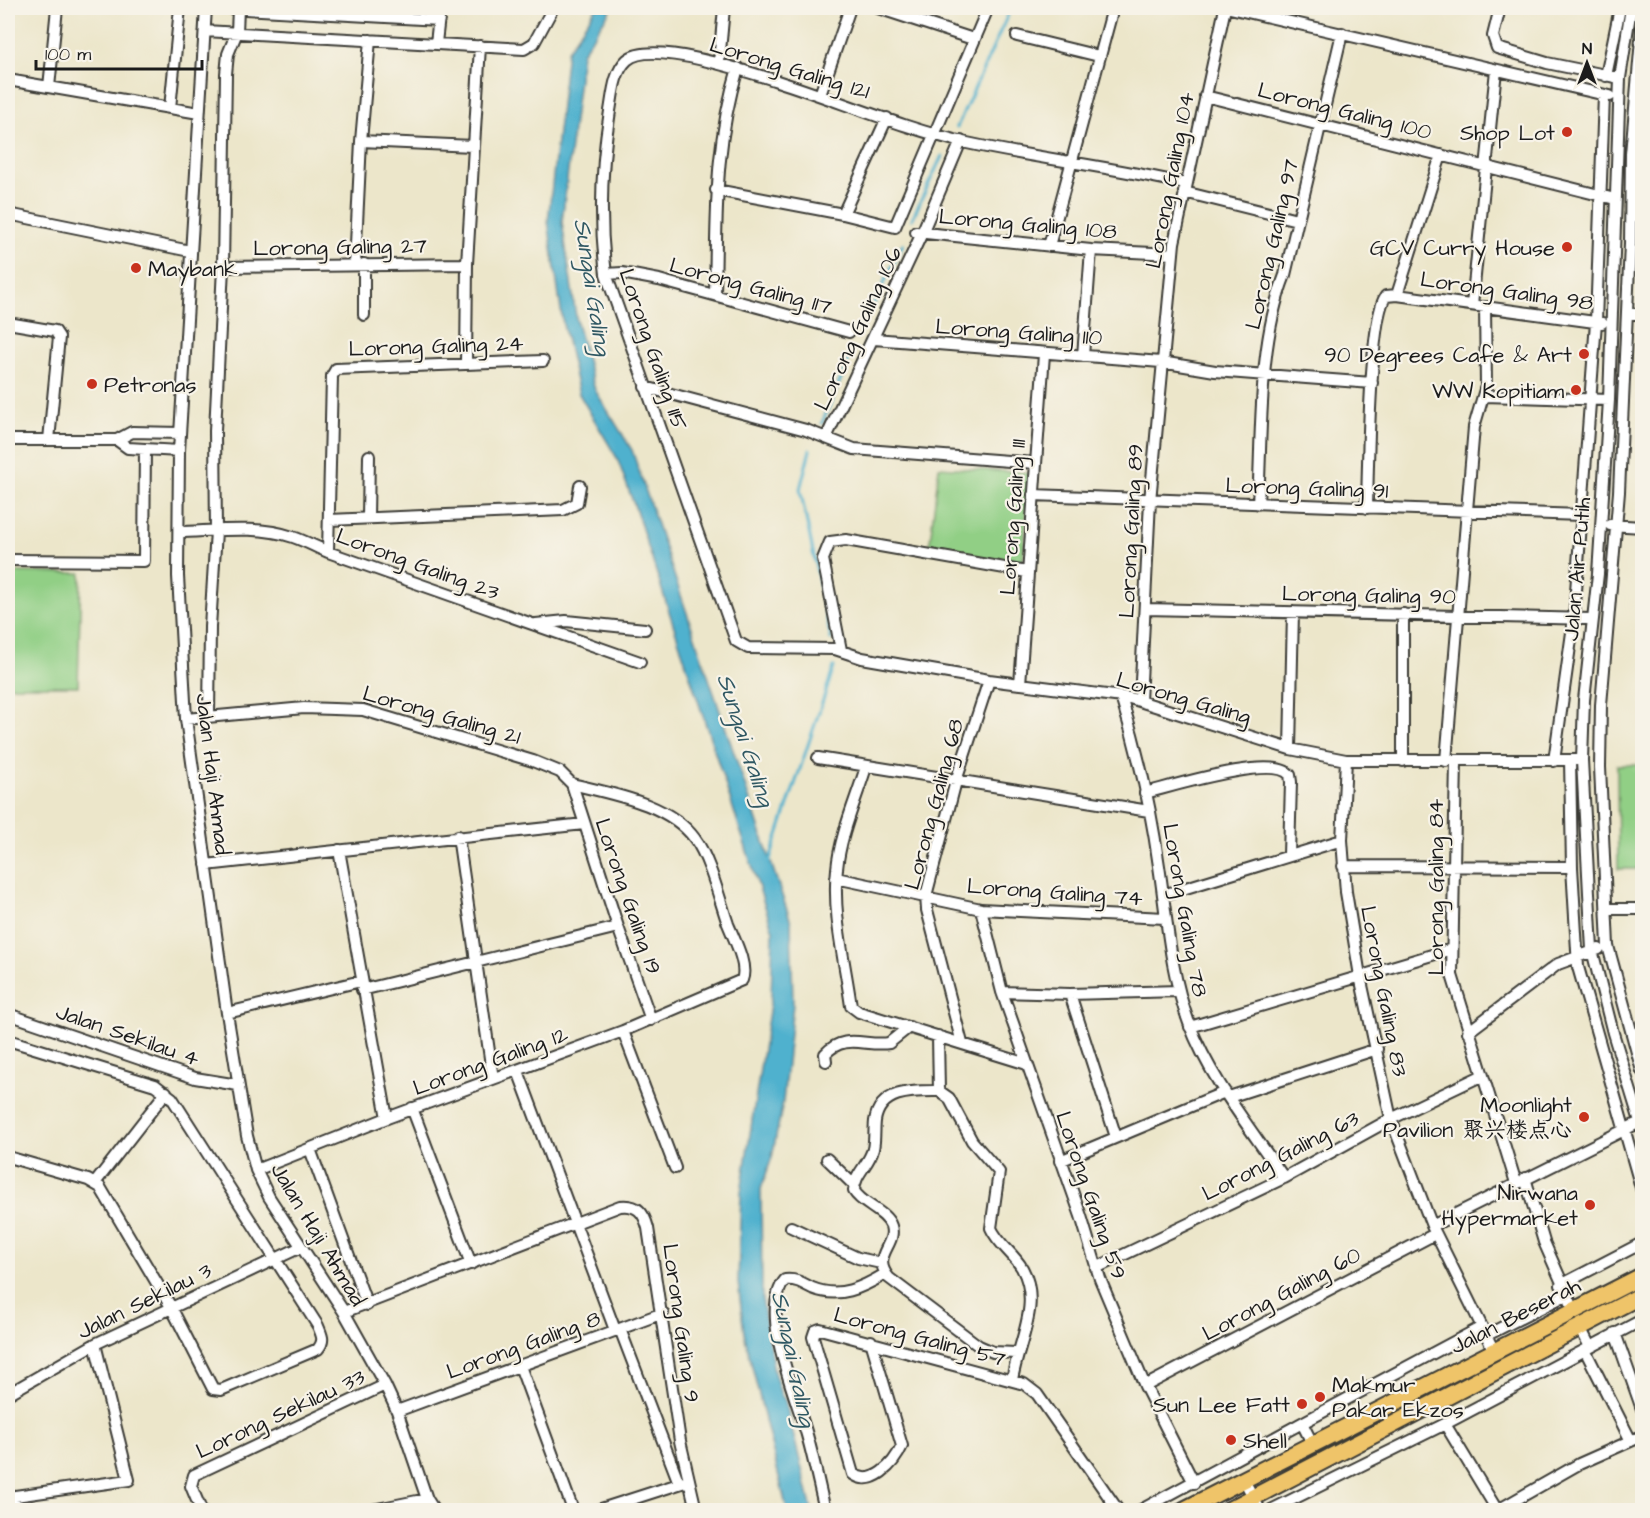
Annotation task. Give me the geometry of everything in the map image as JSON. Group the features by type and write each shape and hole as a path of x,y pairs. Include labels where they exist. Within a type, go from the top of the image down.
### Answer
{"highway":[{"name":"Jalan Beserah","path":"1184,1510 1642,1276"},
{"name":"Jalan Beserah","path":"1229,1510 1257,1504 1642,1295"}],"street":[{"path":"49,87 57,8"},
{"path":"170,108 180,8"},
{"name":"Jalan Haji Ahmad","path":"206,8 179,451 179,637 186,719 227,1013 238,1085 256,1170 301,1247 344,1312 385,1385 397,1411 426,1505 434,1510"},
{"path":"227,8 439,20"},
{"name":"Lorong Galing 27","path":"238,8 237,32 228,54 226,74 223,267 467,264"},
{"path":"436,43 440,8"},
{"path":"205,31 515,49 530,47 534,44 553,8"},
{"path":"719,62 724,8"},
{"path":"820,95 850,8"},
{"path":"878,8 973,39"},
{"path":"716,190 843,214 895,227 988,8"},
{"path":"1050,246 1113,8"},
{"name":"Lorong Galing 104","path":"1161,362 1173,254 1185,188 1225,8"},
{"path":"1230,8 1618,97"},
{"path":"1500,8 1493,36 1497,48 1620,78"},
{"path":"1606,76 1620,8"},
{"name":"Jalan Air Putih","path":"1631,8 1618,97 1609,400 1601,524 1584,700 1582,760 1592,950 1613,1034 1641,1125"},
{"name":"Jalan Air Putih","path":"1642,28 1631,154 1627,314 1616,525 1601,705 1600,767 1608,946 1637,1038 1642,1071"},
{"name":"Lorong Galing 97","path":"1258,504 1266,375 1274,304 1285,275 1342,33"},
{"path":"1017,36 1099,56"},
{"path":"364,315 360,265 361,141 370,40"},
{"path":"466,363 467,264 480,46"},
{"path":"1624,49 1641,51"},
{"name":"Lorong Galing 121","path":"632,57 656,54 719,62 935,134 1071,162 1128,171 1297,220"},
{"name":"Lorong Galing 115","path":"632,57 620,69 614,85 602,167 602,227 606,274 730,628 742,646"},
{"path":"715,294 716,190 721,134 738,68"},
{"path":"1472,305 1496,70"},
{"path":"8,80 199,113"},
{"path":"1554,760 1574,618 1588,399 1596,322 1604,95"},
{"name":"Lorong Galing 100","path":"1205,96 1320,123 1615,199"},
{"path":"843,214 887,118"},
{"path":"361,141 473,146"},
{"name":"Lorong Galing 106","path":"826,438 874,339 919,232 962,141"},
{"path":"1367,508 1372,383 1381,303 1386,296 1397,295 1441,155"},
{"path":"8,214 190,250"},
{"path":"1630,220 1642,221"},
{"name":"Lorong Galing 108","path":"919,232 1091,250 1173,254"},
{"path":"1083,356 1091,250"},
{"path":"210,716 211,616 216,531 215,431 223,267"},
{"name":"Lorong Galing 117","path":"606,274 639,276 715,294 849,332"},
{"path":"1597,279 1613,279"},
{"name":"Lorong Galing 98","path":"1397,295 1612,324"},
{"name":"Lorong Galing 84","path":"1485,307 1485,396 1474,427 1458,615 1451,762 1454,866 1452,975 1481,1076 1563,1290 1574,1310"},
{"path":"1627,314 1642,314"},
{"path":"8,323 57,333 59,343 49,440"},
{"name":"Lorong Galing 110","path":"874,339 1161,362 1215,371 1372,383"},
{"name":"Lorong Galing 111","path":"1020,684 1044,354"},
{"name":"Lorong Galing 24","path":"328,552 333,372 339,367 543,361"},
{"name":"Lorong Galing 89","path":"1140,701 1150,501 1161,362"},
{"path":"645,387 806,430 854,449 1035,463"},
{"path":"1485,396 1609,400"},
{"path":"8,440 117,440 132,432 180,433"},
{"path":"117,440 128,448 179,451"},
{"path":"8,560 144,561 145,449"},
{"path":"368,518 369,456"},
{"path":"329,520 563,510 577,502 580,486"},
{"name":"Lorong Galing 91","path":"1033,495 1468,513 1581,515"},
{"path":"1601,524 1642,527"},
{"name":"Lorong Galing 23","path":"179,532 282,534 640,662"},
{"path":"841,650 823,559 830,542 846,540 1027,572"},
{"name":"Lorong Galing 90","path":"1146,609 1592,619"},
{"path":"1290,749 1293,612"},
{"path":"1403,614 1403,761"},
{"path":"532,624 566,621 645,629"},
{"name":"Lorong Galing","path":"742,646 814,647 841,650 862,658 989,680 1121,697 1290,749 1346,760 1451,762 1582,760"},
{"name":"Lorong Galing 68","path":"962,1043 927,910 926,896 956,781 989,680"},
{"name":"Lorong Galing 78","path":"1121,697 1149,811 1165,918 1179,991 1190,1027 1227,1095 1284,1178"},
{"name":"Lorong Galing 21","path":"186,719 304,708 363,710 533,760 560,772 572,784"},
{"path":"818,758 1149,811"},
{"name":"Lorong Galing 83","path":"1346,760 1343,866 1360,976 1391,1119 1433,1230 1494,1352"},
{"path":"1570,760 1576,955 1623,1130 1642,1191"},
{"path":"866,767 839,855 836,878 841,940 851,1006 859,1012 1027,1064"},
{"path":"1145,793 1260,767 1281,769 1290,775 1291,782 1289,855"},
{"name":"Lorong Galing 19","path":"572,784 651,1020"},
{"name":"Lorong Galing 12","path":"256,1170 412,1108 623,1031 737,984 744,975 743,968 696,839 668,816 630,799 572,784"},
{"path":"206,866 584,824"},
{"path":"458,837 493,1079"},
{"path":"1163,895 1342,840"},
{"path":"339,850 387,1118"},
{"path":"1343,866 1572,867"},
{"name":"Lorong Galing 74","path":"836,878 981,909 1165,918"},
{"name":"Lorong Galing 59","path":"981,909 1002,992 1096,1268 1145,1386 1194,1483"},
{"path":"1606,909 1642,909"},
{"path":"227,1013 477,963 618,927"},
{"path":"1468,1032 1548,971 1576,955 1608,946"},
{"path":"1190,1027 1452,949"},
{"path":"1002,992 1070,994 1179,991"},
{"path":"1070,994 1116,1137"},
{"name":"Jalan Sekilau 4","path":"8,1014 195,1078 238,1085"},
{"path":"826,1061 825,1054 831,1048 855,1040 889,1043 909,1027"},
{"path":"623,1031 675,1168"},
{"path":"938,1036 939,1091"},
{"path":"8,1040 155,1085 166,1092 202,1143 318,1326 323,1340 318,1349 220,1390 213,1389 171,1307 125,1226 95,1183 8,1157"},
{"path":"1060,1161 1227,1095 1377,1049"},
{"path":"518,1071 617,1329 683,1482 598,1510"},
{"name":"Lorong Galing 63","path":"1096,1268 1284,1178 1391,1119 1481,1076"},
{"path":"854,1185 872,1153 875,1119 881,1106 904,1092 939,1091 949,1098 972,1142 999,1172 991,1228 1024,1272 1032,1304 1016,1353 1012,1380"},
{"path":"95,1183 166,1092"},
{"path":"412,1108 471,1264"},
{"name":"Lorong Galing 60","path":"1145,1386 1521,1180 1623,1130 1641,1125"},
{"path":"310,1149 367,1305"},
{"path":"825,1510 807,1435 781,1349 775,1318 776,1301 780,1287 785,1281 800,1281 826,1292 845,1293 867,1285 883,1268 892,1234 891,1227 884,1217 857,1196 854,1185 827,1159"},
{"name":"Lorong Galing 9","path":"344,1312 620,1206 636,1207 642,1212 648,1228 663,1313 683,1482 696,1510"},
{"path":"791,1227 883,1268 976,1344 993,1352 1016,1353"},
{"path":"1141,1510 1302,1423 1563,1290 1642,1243"},
{"name":"Jalan Sekilau 3","path":"8,1394 95,1344 301,1247"},
{"name":"Lorong Galing 8","path":"397,1411 663,1313"},
{"path":"1271,1510 1445,1424 1642,1320"},
{"path":"1580,1327 1587,1349 1631,1441"},
{"name":"Lorong Galing 57","path":"871,1341 902,1446 889,1465 869,1480 860,1479 853,1474 813,1337 815,1331 820,1329 871,1341 1012,1380 1037,1394 1118,1510"},
{"path":"1615,1333 1642,1409"},
{"path":"17,1510 11,1497 129,1480 95,1344"},
{"path":"520,1366 573,1510"},
{"name":"Lorong Sekilau 33","path":"201,1510 191,1482 197,1473 385,1385"},
{"path":"1302,1423 1313,1445"},
{"path":"1445,1424 1498,1510 1579,1464 1642,1436"},
{"path":"1244,1480 1257,1504"},
{"path":"372,1510 426,1505"}],"green space":[{"path":"939,467 1029,473 1023,564 929,550"},
{"path":"8,572 81,573 78,686 8,686"},
{"path":"1617,765 1642,765 1642,869 1618,869"}],"water":[{"path":"596,8 612,8 582,53 562,222 577,323 595,390 632,450 791,922 793,1004 783,1102 772,1157 761,1189 762,1298 774,1372 781,1395 785,1400 812,1510 787,1510 744,1333 738,1282 741,1192 771,998 773,931 636,510 617,458 579,394 563,324 548,221 567,51"}],"waterway":[{"path":"957,127 1011,8"},
{"path":"912,219 942,156"},
{"path":"863,326 903,244"},
{"path":"822,423 853,350"},
{"path":"810,450 800,489 831,639"},
{"name":"Sungai Galing","path":"769,862 834,667"}],"place":[{"name":"Shop Lot","path":"1567,132"},
{"name":"GCV Curry House","path":"1567,247"},
{"name":"Maybank","path":"136,268"},
{"name":"90 Degrees Cafe & Art","path":"1584,354"},
{"name":"Petronas","path":"92,384"},
{"name":"WW Kopitiam","path":"1576,390"},
{"name":"Moonlight Pavilion 聚兴楼点心","path":"1584,1117"},
{"name":"Nirwana Hypermarket","path":"1590,1205"},
{"name":"Makmur Pakar Ekzos","path":"1320,1397"},
{"name":"Sun Lee Fatt","path":"1302,1404"},
{"name":"Shell","path":"1231,1440"}]}
